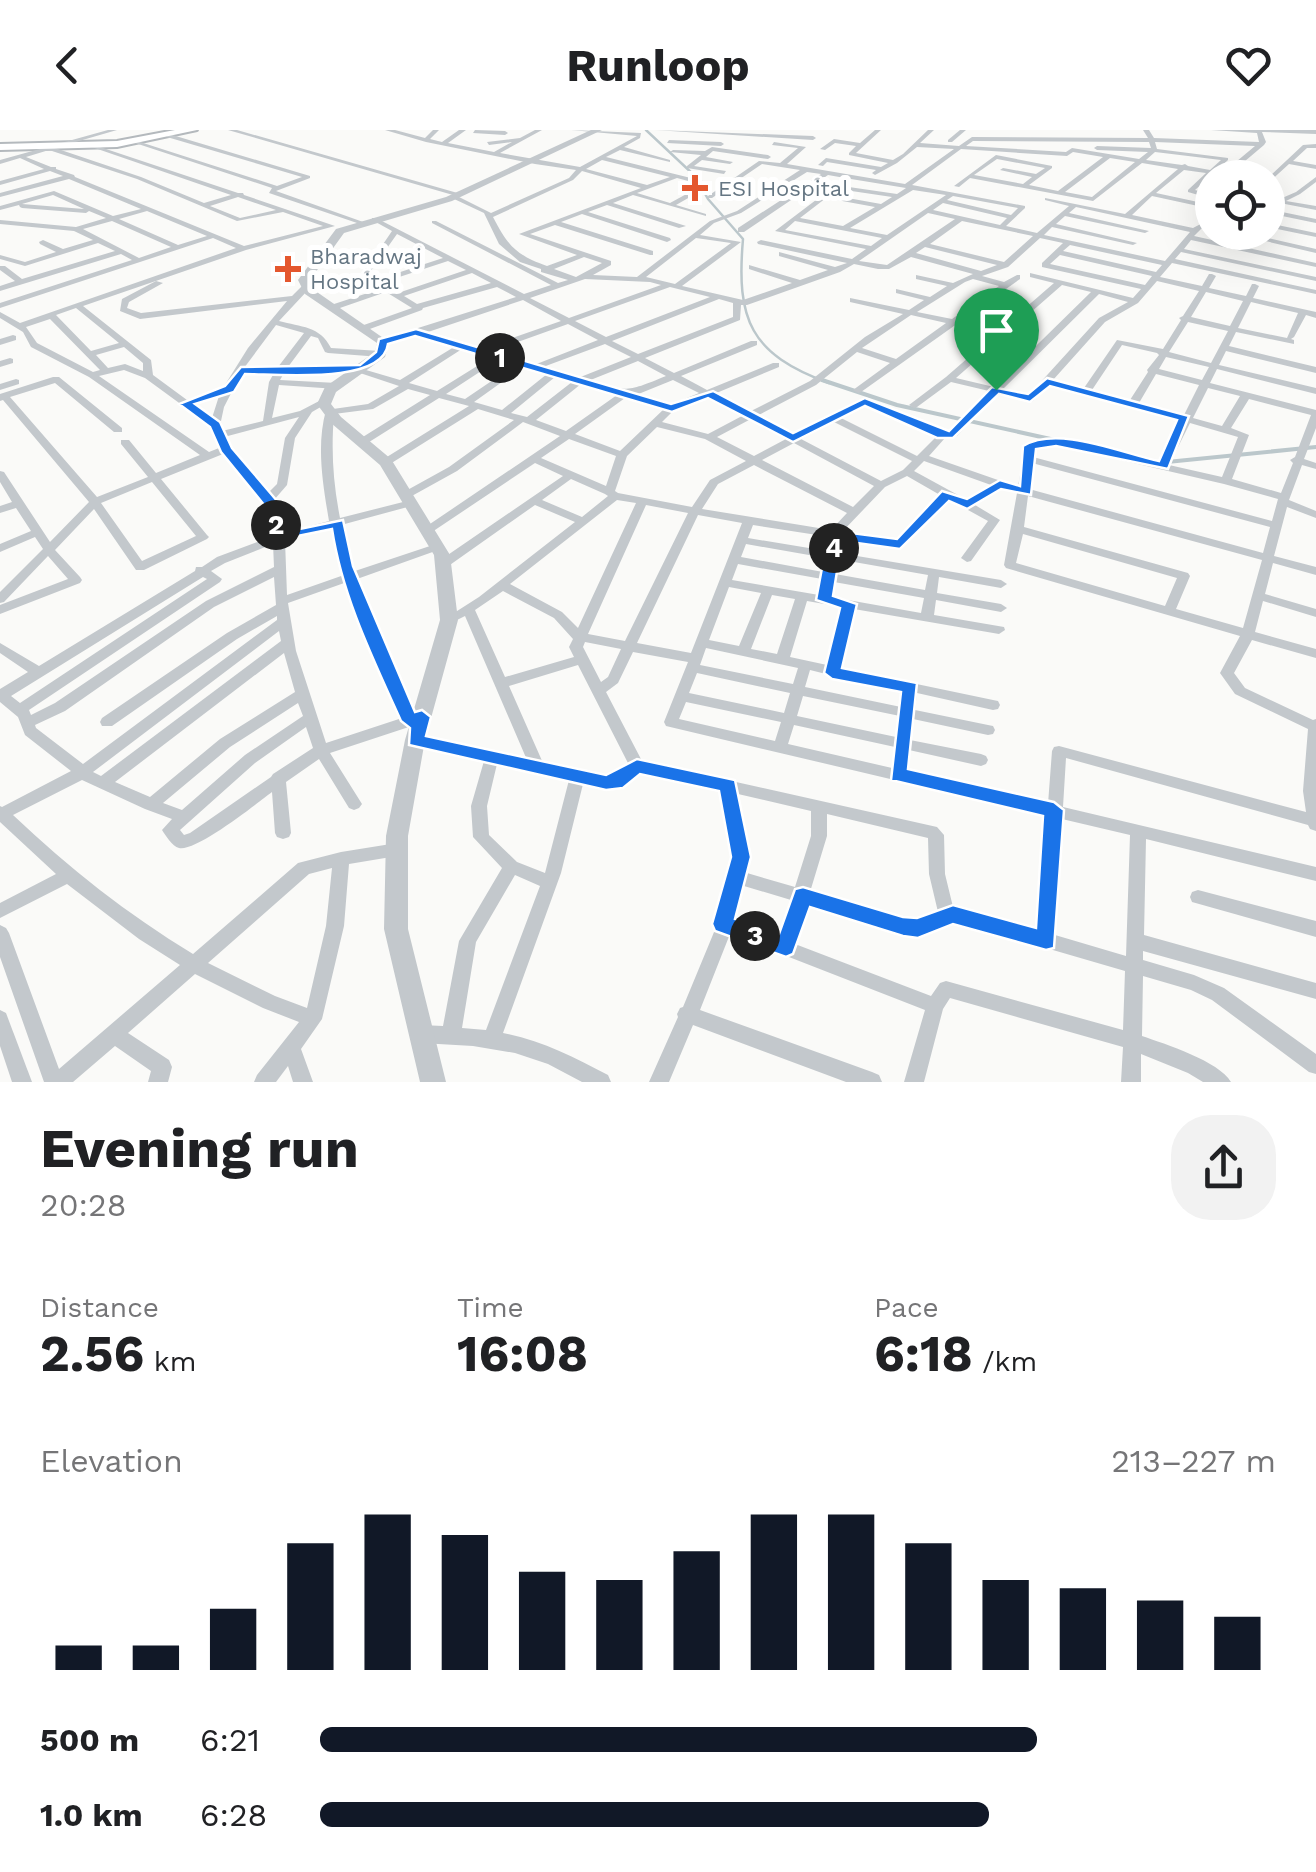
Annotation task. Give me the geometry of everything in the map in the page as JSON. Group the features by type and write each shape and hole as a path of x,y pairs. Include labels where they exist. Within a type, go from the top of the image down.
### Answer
{"highway":[{"path":"58,146 137,139 181,130"},
{"path":"0,145 135,142 192,130"}],"street":[{"path":"0,162 114,130"},
{"path":"231,130 457,196 486,212 502,242 523,260 544,270 579,278 674,284 740,303 804,284 852,262 942,201 998,154 1154,150 1225,160"},
{"path":"389,130 581,169 651,188"},
{"path":"426,140 436,130"},
{"path":"444,143 463,130"},
{"path":"494,154 539,130"},
{"path":"488,217 573,178 581,169 642,134 574,130"},
{"path":"658,130 814,138"},
{"path":"757,156 790,130"},
{"path":"878,130 852,154 895,162"},
{"path":"878,171 905,155 930,130"},
{"path":"950,141 963,130"},
{"path":"1146,130 1154,150"},
{"path":"1214,130 1316,132"},
{"path":"1259,130 1262,144"},
{"path":"20,326 243,248 457,196 595,131"},
{"path":"475,132 507,134 505,138"},
{"path":"707,151 716,132"},
{"path":"727,151 743,135"},
{"path":"168,136 308,178 271,192 353,224"},
{"path":"489,142 526,139"},
{"path":"843,229 900,196 972,139 1262,144"},
{"path":"823,149 834,141 862,145"},
{"path":"135,142 277,188"},
{"path":"669,142 707,151 730,162"},
{"path":"481,250 651,188 707,151 734,144"},
{"path":"772,144 803,148 784,163"},
{"path":"916,145 964,144 1050,167"},
{"path":"1242,160 1262,144"},
{"path":"89,145 285,210 395,232 880,485"},
{"path":"1285,165 1307,145 1316,146"},
{"path":"58,146 239,220 285,210"},
{"path":"620,148 668,161"},
{"path":"873,150 905,155"},
{"path":"969,176 1093,199 1154,150"},
{"path":"673,152 727,151 805,170 954,190 1024,207"},
{"path":"1036,154 1108,156 1195,170"},
{"path":"1024,186 1067,154"},
{"path":"1127,216 1198,154"},
{"path":"20,156 243,248"},
{"path":"1060,193 1108,156"},
{"path":"215,166 242,158"},
{"path":"602,158 681,171 724,172"},
{"path":"710,198 760,162 827,160 878,171 912,184"},
{"path":"1288,162 1316,168"},
{"path":"0,183 54,168"},
{"path":"639,279 695,236 805,170"},
{"path":"1003,170 1037,176"},
{"path":"681,171 725,187"},
{"path":"741,230 827,173"},
{"path":"0,195 72,176"},
{"path":"759,242 850,177"},
{"path":"1285,198 1316,179"},
{"path":"4,206 88,184"},
{"path":"671,205 709,184"},
{"path":"837,187 900,196"},
{"path":"954,190 968,187"},
{"path":"949,378 1030,398 1102,320 1135,301 1195,232 989,187"},
{"path":"54,193 178,248"},
{"path":"1298,193 1316,196"},
{"path":"202,206 241,194"},
{"path":"634,194 704,215"},
{"path":"1151,194 1195,204"},
{"path":"826,196 883,206"},
{"path":"1001,227 1037,197"},
{"path":"1122,254 1180,200"},
{"path":"942,201 1012,217"},
{"path":"1285,202 1316,208"},
{"path":"607,203 682,226"},
{"path":"709,436 815,381 854,349 930,298 1005,265 1074,205"},
{"path":"4,206 94,212"},
{"path":"0,222 76,229 147,209"},
{"path":"927,210 1122,254 1312,288"},
{"path":"581,212 667,240"},
{"path":"1285,213 1316,221"},
{"path":"1064,214 1145,231"},
{"path":"695,236 759,242 889,267 960,218"},
{"path":"794,220 887,237"},
{"path":"434,222 481,250 556,285"},
{"path":"554,222 650,254"},
{"path":"353,224 322,256 241,371 218,407 218,430 225,449 268,500 278,538 288,643 321,750 354,804"},
{"path":"1051,224 1133,243"},
{"path":"76,229 139,261"},
{"path":"1285,229 1316,235"},
{"path":"779,231 872,248"},
{"path":"395,232 364,276 419,308"},
{"path":"416,719 348,574 326,460 328,406 337,386 361,370 382,348 416,332 579,278 608,263 523,234"},
{"path":"0,306 214,236"},
{"path":"1,261 20,264 98,240"},
{"path":"42,242 62,252"},
{"path":"482,352 674,284 739,242"},
{"path":"1068,242 1033,275 1135,301"},
{"path":"1285,244 1316,250"},
{"path":"924,245 1005,265"},
{"path":"1180,250 1312,288"},
{"path":"1261,250 1316,265"},
{"path":"0,289 121,252"},
{"path":"1058,252 1316,315"},
{"path":"782,254 838,270"},
{"path":"910,254 1005,285"},
{"path":"544,270 584,255"},
{"path":"322,256 376,258"},
{"path":"373,283 445,260"},
{"path":"1,261 21,282"},
{"path":"1045,264 1147,288"},
{"path":"752,267 804,284"},
{"path":"396,296 469,272"},
{"path":"102,273 129,286"},
{"path":"161,275 164,280 125,300 124,309 140,316 299,293 334,307 364,328 382,348"},
{"path":"858,390 1017,276"},
{"path":"1132,404 1212,276"},
{"path":"919,277 953,285"},
{"path":"914,405 1060,282"},
{"path":"364,328 494,285"},
{"path":"1163,466 1184,418 1237,328 1256,286"},
{"path":"1183,317 1290,339 1312,288"},
{"path":"334,307 386,290"},
{"path":"899,291 930,298"},
{"path":"598,690 613,680 694,512 714,482 832,417 868,402 942,436 953,434 1097,292"},
{"path":"536,367 718,297"},
{"path":"853,300 952,322"},
{"path":"440,302 464,317"},
{"path":"182,818 83,772 30,730 23,716 1,694 200,570 278,538 409,499 583,379 739,317 740,303"},
{"path":"77,305 148,362 148,376"},
{"path":"0,315 20,326 34,345 92,375 209,458"},
{"path":"49,316 106,371"},
{"path":"275,322 310,331 325,339 328,350 382,348"},
{"path":"267,420 280,368 310,331"},
{"path":"416,332 672,408"},
{"path":"0,342 12,338"},
{"path":"1086,392 1120,342 1316,392"},
{"path":"428,530 628,393 754,343"},
{"path":"92,354 124,344"},
{"path":"92,375 125,366 148,376 218,430 328,406 370,408 462,346"},
{"path":"1226,348 1316,370"},
{"path":"854,349 896,362"},
{"path":"362,442 497,357"},
{"path":"386,462 522,364"},
{"path":"449,620 502,585 612,494 622,455 672,408 776,365"},
{"path":"241,371 361,370 568,434 622,455"},
{"path":"1046,940 1060,751 1316,824 1310,791 1315,725 1278,712 1228,680 1227,672 1248,634 1295,460 1311,436 1316,414 1152,370"},
{"path":"502,414 556,372"},
{"path":"1,394 56,379 118,430"},
{"path":"1047,381 1244,435 1226,482"},
{"path":"1,394 16,382"},
{"path":"274,382 337,386"},
{"path":"185,404 230,389"},
{"path":"1,394 95,502 140,567 203,538 125,442"},
{"path":"1225,430 1246,395"},
{"path":"328,406 386,462 440,556 449,620 416,719 398,850 396,929 432,1082"},
{"path":"268,500 282,485 290,438 307,412"},
{"path":"832,417 920,459 1316,571"},
{"path":"655,423 709,436 853,512"},
{"path":"824,600 836,536 853,512 880,485 907,472 942,436"},
{"path":"1316,515 1283,499 1163,466 1056,442 1030,446 1026,492 1010,566 1316,654"},
{"path":"0,600 95,502 225,449"},
{"path":"534,459 612,494 642,502 900,544 947,494"},
{"path":"1028,460 1275,525"},
{"path":"1295,460 1316,466"},
{"path":"907,472 994,520 967,558"},
{"path":"0,474 74,582 0,610"},
{"path":"108,722 232,636 348,574 440,556 570,476"},
{"path":"967,505 1000,484"},
{"path":"535,501 583,521"},
{"path":"0,510 19,502"},
{"path":"637,766 576,646 642,502"},
{"path":"749,520 670,722 1316,874"},
{"path":"1018,529 1184,576 1169,611"},
{"path":"0,548 38,532"},
{"path":"742,540 1001,584"},
{"path":"735,560 1001,608"},
{"path":"23,716 60,708 210,604 280,568"},
{"path":"23,716 216,580 200,570"},
{"path":"927,617 934,572"},
{"path":"0,590 18,582"},
{"path":"726,583 999,630"},
{"path":"502,585 558,616 578,637 629,645 797,691 988,730"},
{"path":"743,652 768,590"},
{"path":"782,661 802,596"},
{"path":"1258,596 1316,612"},
{"path":"832,673 849,604"},
{"path":"282,610 83,772 1,814 68,876 193,964 250,998 313,1019"},
{"path":"469,610 538,768"},
{"path":"704,642 832,673 994,705"},
{"path":"102,784 288,643"},
{"path":"0,647 39,673"},
{"path":"502,682 582,659"},
{"path":"780,748 805,666"},
{"path":"898,774 911,687"},
{"path":"150,804 225,742 303,693"},
{"path":"682,696 982,760"},
{"path":"311,717 250,759 182,818 170,830 175,838 186,842 321,750 416,719"},
{"path":"415,740 577,778 616,782 637,766 935,833 937,874 956,916"},
{"path":"492,757 479,806 481,837 511,867 549,882"},
{"path":"278,778 283,833"},
{"path":"492,1038 549,882 577,778"},
{"path":"659,1082 723,924 737,877 741,857 728,785"},
{"path":"786,947 819,836 819,806"},
{"path":"1132,1082 1138,966 1138,831"},
{"path":"0,933 56,1082 115,1036 304,868 398,850"},
{"path":"264,1082 313,1019 335,926 341,858"},
{"path":"450,1036 468,941 511,867"},
{"path":"0,911 68,876"},
{"path":"737,877 903,927 918,928 956,916 1194,982 1218,994 1316,1066"},
{"path":"1198,897 1316,929"},
{"path":"723,924 935,1006"},
{"path":"1136,941 1316,991"},
{"path":"1193,958 1194,982"},
{"path":"914,1082 935,1006 946,989 1133,1044 1205,1071 1221,1082"},
{"path":"686,1014 872,1082"},
{"path":"0,1019 22,1082"},
{"path":"421,1034 492,1038 548,1051 601,1082"},
{"path":"115,1036 162,1067 158,1082"},
{"path":"292,1050 303,1082"}],"waterway":[{"path":"646,130 695,176 708,199 743,239 742,292 746,313 765,346 781,360 829,383"},
{"path":"822,380 897,405 1055,440"},
{"path":"1167,462 1316,447"}],"place":[{"name":"ESI Hospital","path":"695,188"},
{"name":"Bharadwaj Hospital","path":"288,269"}],"route":[{"path":"416,332 672,408 709,394 793,438 865,401 942,436 953,434 996,390 1030,398 1047,381 1184,418 1163,466 1056,442 1044,447 1030,446 1026,492 1000,484 967,505 947,494 900,544 836,536 824,600 849,604 832,673 911,687 898,774 1054,810 1046,940 953,914 918,928 903,927 803,896 786,947 723,924 741,857 728,785 637,766 616,782 577,778 415,740 422,717 410,721 382,660 345,566 338,523 278,538 272,505 225,449 216,425 185,404 230,389 241,371 362,368 381,354 383,342 416,332"}]}
